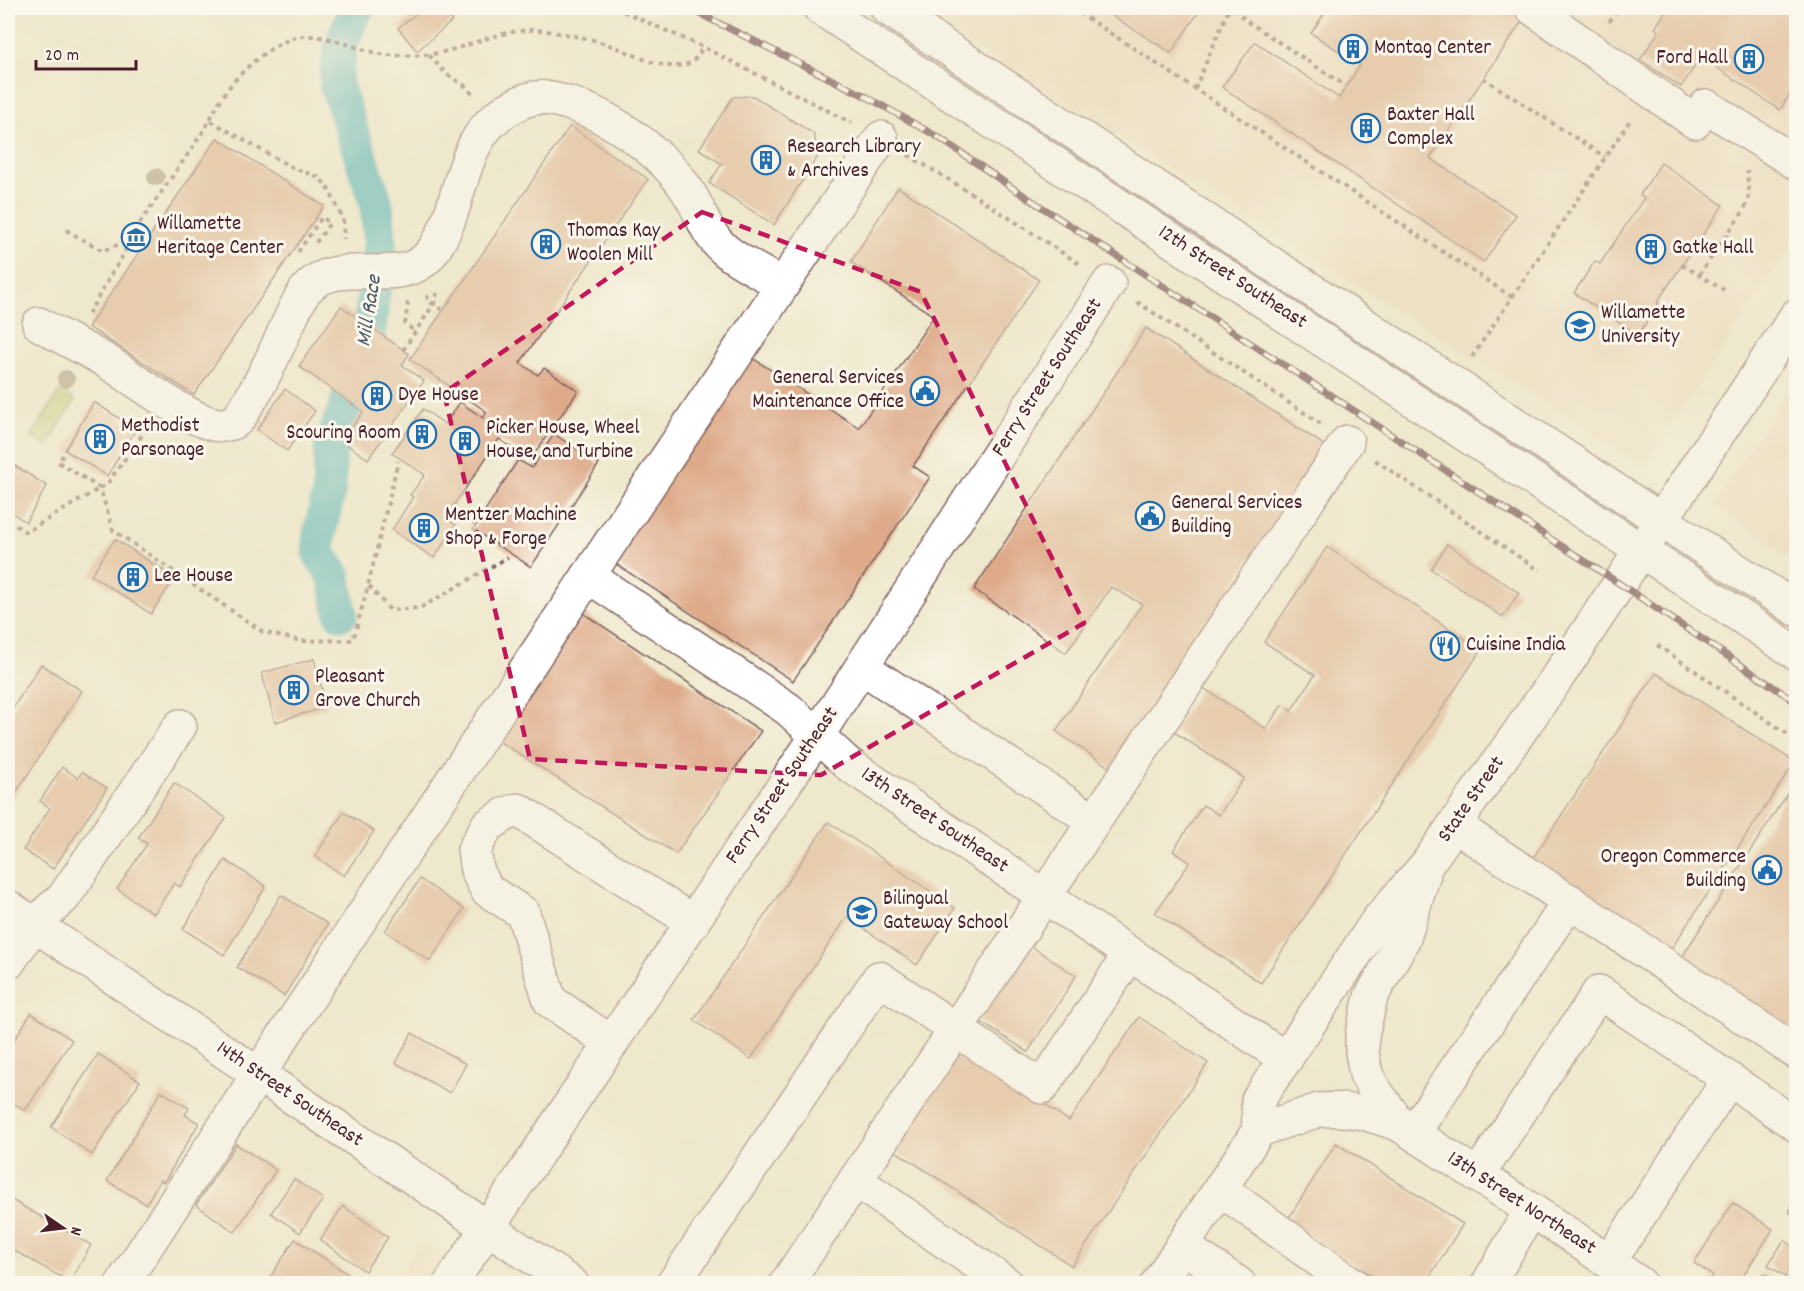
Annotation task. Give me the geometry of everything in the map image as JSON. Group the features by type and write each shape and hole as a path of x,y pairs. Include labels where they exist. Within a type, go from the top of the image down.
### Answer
{"main road":[{"name":"12th Street Southeast","path":"820,8 1797,653"},
{"name":"12th Street Southeast","path":"887,8 1797,609"},
{"path":"1532,8 1695,122 1706,106 1797,163"},
{"path":"43,326 105,361 193,418 223,426 237,421 263,377 305,291 320,277 353,272 400,271 418,266 431,254 444,233 453,213 464,167 472,147 486,126 505,110 525,100 544,97 568,104 608,121 634,137 676,176 692,198 705,226 724,250 783,285"},
{"path":"122,1284 432,810 880,138"},
{"name":"Ferry Street Southeast","path":"450,1284 817,736 1109,283"},
{"name":"State Street","path":"1258,1130 1258,1100 1378,920 1427,864 1557,678 1797,316"},
{"path":"786,1284 1347,442"},
{"name":"13th Street Southeast","path":"588,576 788,709 848,764 1286,1059"},
{"path":"862,667 1094,821"},
{"path":"8,963 21,915 64,897 180,726"},
{"path":"612,1043 550,1001 523,913 487,890 477,870 474,850 487,826 506,814 518,810 693,922"},
{"path":"1454,825 1797,1052"},
{"path":"1407,1129 1374,1089 1366,1074 1362,1035 1371,997 1404,938 1427,864"},
{"path":"1407,1129 1570,901"},
{"name":"14th Street Southeast","path":"21,915 572,1284"},
{"path":"673,1284 879,978 1042,1087 1130,954"},
{"path":"1478,1175 1599,992 1797,1125"},
{"path":"1609,1262 1729,1079"},
{"path":"1157,1284 1258,1130 1328,1109 1368,1113 1407,1129"},
{"name":"13th Street Northeast","path":"1407,1129 1640,1284"},
{"path":"855,1180 1006,1284"},
{"path":"1220,1189 1352,1284"},
{"path":"1488,1284 1531,1210"},
{"path":"1182,1246 1239,1284"}],"path":[{"path":"615,8 704,47 880,138 974,195 1540,571"},
{"path":"1071,8 1512,297"},
{"path":"1195,89 1229,8"},
{"path":"1235,8 1245,20 1346,86"},
{"path":"1276,8 1298,14 1313,11 1315,8"},
{"path":"66,230 103,251 124,242 133,233 211,121 226,91 262,56 284,42 298,37 312,36 386,55 429,55 504,33 526,29 549,31 605,43 644,59 674,66 686,65 694,61 704,47"},
{"path":"429,55 446,74 464,85 496,117"},
{"path":"1484,78 1605,158"},
{"path":"1470,360 1650,91"},
{"path":"211,121 291,167 318,177 327,186 344,219 343,256 353,272"},
{"path":"1699,275 1745,209 1749,194 1748,173 1743,165"},
{"path":"302,245 321,217 330,223 314,246"},
{"path":"43,326 80,328 123,255 133,233"},
{"path":"1682,265 1724,290"},
{"path":"403,350 434,304 439,287"},
{"path":"427,292 428,301 443,310"},
{"path":"405,324 416,332"},
{"path":"8,520 26,532 107,484 167,401"},
{"path":"63,455 58,462 100,488 113,530 263,632 301,640 353,640 398,461"},
{"path":"368,586 390,610 420,608 508,557"},
{"path":"1657,645 1797,741"}],"highlighted area":[{"path":"702,212 921,292 1084,623 821,775 530,759 444,393"}],"shaded area":[{"name":"Willamette University","path":"911,8 1796,8 1796,237 1644,468 1564,414"},
{"path":"1796,377 1796,562 1714,505"},
{"path":"422,1240 489,1283 393,1284"}],"green space":[{"path":"60,390 75,400 47,446 31,437"}],"building":[{"path":"423,8 440,8 452,21 417,51 398,28"},
{"path":"1077,8 1091,8 1087,14"},
{"path":"1100,8 1190,8 1198,13 1171,53"},
{"name":"Baxter Hall Complex","path":"1328,8 1531,8 1430,158 1516,215 1484,262 1222,87 1255,42 1339,98 1360,65 1311,33"},
{"name":"Ford Hall","path":"1668,8 1796,8 1796,84 1780,110 1701,57 1681,87 1640,60 1659,31 1655,28"},
{"name":"Research Library & Archives","path":"753,96 814,134 818,156 774,225 709,183 722,164 699,149 733,97"},
{"name":"Thomas Kay Woolen Mill","path":"570,126 648,179 520,363 538,375 544,368 578,391 530,460 499,439 445,518 456,525 434,558 392,530 413,497 410,495 425,475 392,453 423,409 445,424 460,402 483,418 487,412 410,359"},
{"path":"217,138 324,206 194,395 88,327"},
{"name":"Gatke Hall","path":"1661,163 1723,205 1657,302 1659,303 1638,335 1574,293 1595,261 1600,264 1644,198 1640,195"},
{"path":"898,187 1039,280 913,466 930,477 793,681 613,562 748,355 859,428 934,316 851,262"},
{"name":"Dye House","path":"341,306 409,354 402,365 424,381 368,459 342,441 363,412 299,366"},
{"name":"General Services Building","path":"1146,328 1324,445 1113,770 1056,731 1142,604 1111,587 1066,653 974,589"},
{"path":"285,389 315,411 287,451 257,430"},
{"name":"Methodist Parsonage","path":"94,402 136,429 107,476 65,450"},
{"path":"554,434 599,464 531,567 473,529 518,460 532,468"},
{"path":"14,465 47,486 26,522 8,510 8,467 11,470"},
{"name":"Lee House","path":"115,539 175,578 151,614 91,575"},
{"path":"1447,544 1519,593 1503,617 1431,569"},
{"path":"1327,547 1481,650 1261,983 1155,913 1190,862 1173,851 1203,805 1219,815 1244,778 1173,731 1202,687 1266,729 1282,705 1291,711 1315,675 1264,642"},
{"path":"580,611 761,731 676,854 494,738"},
{"name":"Pleasant Grove Church","path":"314,659 327,707 275,722 262,673"},
{"path":"41,664 82,691 8,805 8,716"},
{"path":"1656,673 1795,762 1669,952 1531,861"},
{"path":"62,767 78,778 82,772 107,788 53,869 23,850 50,808 40,801"},
{"name":"Oregon Commerce Building","path":"1796,780 1796,1018 1788,1030 1680,960"},
{"path":"174,783 226,818 180,887 174,883 154,914 117,889 147,844 138,838"},
{"path":"344,812 374,831 344,876 315,856"},
{"path":"828,822 955,908 917,965 847,917 751,1059 694,1020"},
{"path":"225,860 266,886 224,955 183,929"},
{"path":"420,879 464,909 430,961 385,931"},
{"path":"281,895 328,924 284,996 237,967"},
{"path":"1028,944 1076,976 1028,1052 979,1021"},
{"path":"31,1013 72,1040 25,1111 8,1099 8,1050"},
{"path":"1139,1017 1208,1063 1072,1266 891,1148 961,1046 1069,1121"},
{"path":"412,1033 466,1064 450,1093 396,1063"},
{"path":"98,1054 140,1081 92,1155 51,1127"},
{"path":"161,1091 189,1108 185,1115 199,1123 164,1182 160,1180 146,1204 107,1181"},
{"path":"1336,1143 1463,1224 1425,1284 1381,1284 1382,1282 1287,1221"},
{"path":"236,1144 276,1170 235,1232 196,1205"},
{"path":"294,1179 323,1199 300,1233 271,1213"},
{"path":"8,1198 91,1245 70,1282 8,1247"},
{"path":"1796,1201 1796,1217 1789,1212"},
{"path":"1733,1203 1773,1229 1738,1284 1709,1284 1713,1276 1694,1263"},
{"path":"343,1206 388,1237 365,1271 320,1240"},
{"path":"295,1239 363,1284 270,1284 267,1282"},
{"path":"1784,1240 1796,1248 1796,1284 1781,1284 1786,1277 1768,1265"},
{"path":"1764,1273 1780,1284 1757,1284"}],"waterway":[{"name":"Mill Race","path":"341,614 334,576 319,554 319,536 329,491 331,445 368,343 380,241 376,202 336,84 337,64 342,44 358,8"}],"railway":[{"path":"688,8 867,97 938,137 1796,702"}],"place":[{"name":"Montag Center","path":"1353,49"},
{"name":"Ford Hall","path":"1749,59"},
{"name":"Baxter Hall Complex","path":"1366,128"},
{"name":"Research Library & Archives","path":"766,160"},
{"name":"Willamette Heritage Center","path":"136,237"},
{"name":"Thomas Kay Woolen Mill","path":"546,244"},
{"name":"Gatke Hall","path":"1651,249"},
{"name":"Willamette University","path":"1580,326"},
{"name":"General Services Maintenance Office","path":"925,391"},
{"name":"Dye House","path":"377,396"},
{"name":"Scouring Room","path":"422,434"},
{"name":"Methodist Parsonage","path":"100,439"},
{"name":"Picker House, Wheel House, and Turbine","path":"465,441"},
{"name":"General Services Building","path":"1150,516"},
{"name":"Mentzer Machine Shop & Forge","path":"424,528"},
{"name":"Lee House","path":"133,577"},
{"name":"Cuisine India","path":"1445,646"},
{"name":"Pleasant Grove Church","path":"294,690"},
{"name":"Oregon Commerce Building","path":"1767,870"},
{"name":"Bilingual Gateway School","path":"862,912"}]}
